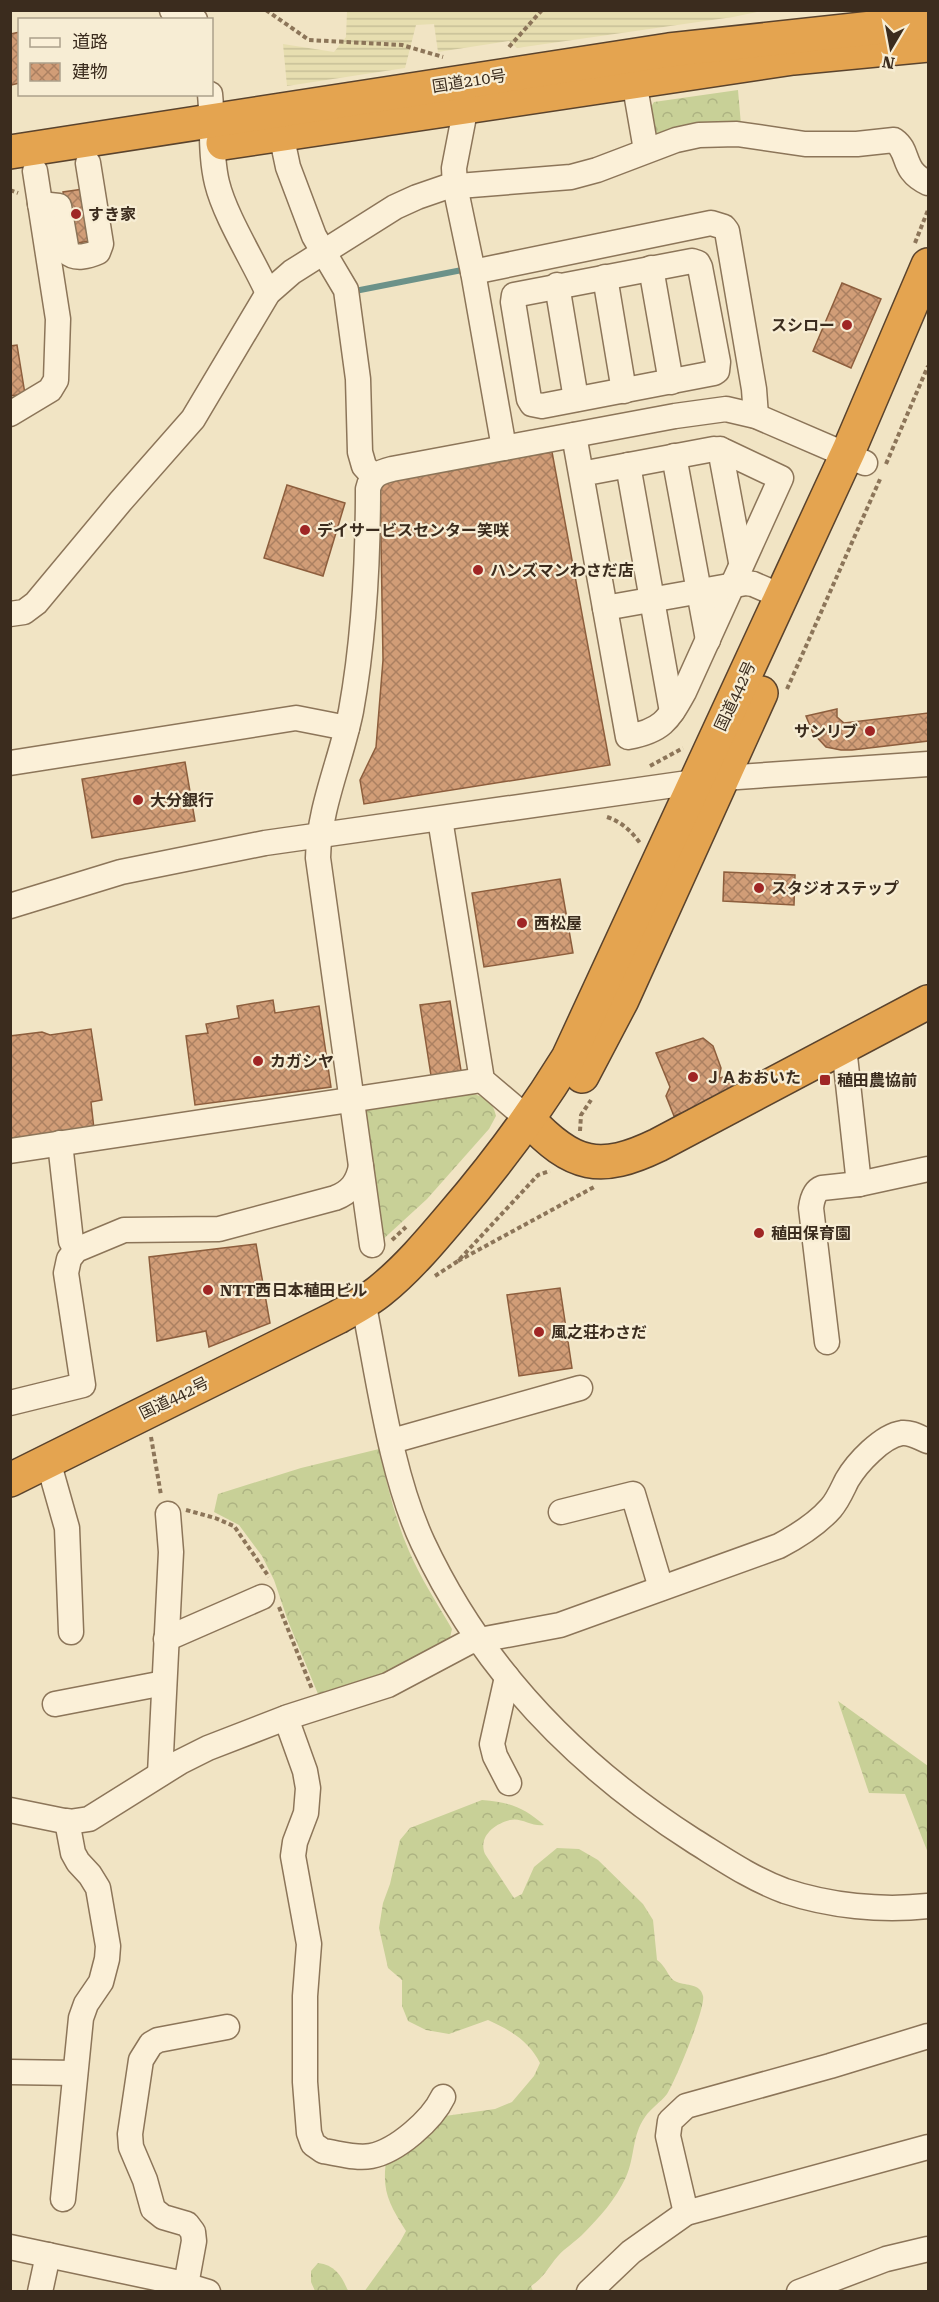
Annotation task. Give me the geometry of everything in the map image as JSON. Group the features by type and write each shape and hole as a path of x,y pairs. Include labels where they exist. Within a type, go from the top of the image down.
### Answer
{"highway":[{"name":"国道210号","path":"19,166 212,120 669,50 928,22"},
{"name":"国道210号","path":"19,166 88,163 212,120 281,134 826,54 928,45"},
{"name":"国道442号","path":"709,780 781,596 855,459 928,265"},
{"name":"国道442号","path":"10,1480 351,1312 381,1290 414,1260 474,1190 536,1128 568,1058 709,780 855,459 928,312"},
{"path":"536,1128 562,1149 589,1161 601,1164 630,1158 928,1002"}],"street":[{"path":"172,10 190,18"},
{"path":"634,81 646,150"},
{"path":"466,106 454,168 455,186 473,272 504,448"},
{"path":"212,120 213,165 219,191 268,292"},
{"path":"281,134 288,167 314,236 346,290 358,379 360,452 364,466 373,477"},
{"path":"10,614 24,612 36,603 193,419 268,292 322,252 406,201 437,189 455,186 571,177 597,170 676,140 713,134 737,134 805,144 857,144 891,140 900,145 913,174 928,183"},
{"path":"40,204 59,206 67,252 70,255 76,257 98,252 101,244 88,163"},
{"path":"10,414 50,390 56,380 58,320 40,204 19,166"},
{"path":"473,272 711,223 724,227 727,231 754,389 756,416"},
{"path":"692,261 699,263 718,367 714,373 670,382 542,405 532,404 529,399 513,302 515,293 605,277 692,261"},
{"path":"651,268 670,382 675,456 708,640"},
{"path":"605,277 624,391"},
{"path":"557,285 582,474 628,737 648,733 657,728 672,712 684,692 781,478 720,449 582,474"},
{"path":"372,1245 318,869 319,836 353,697 368,543 368,489 373,477 392,469 672,416 726,409 756,416 855,459"},
{"path":"720,449 741,562"},
{"path":"628,465 672,712"},
{"path":"605,608 753,584 781,596"},
{"path":"10,763 296,718 347,728"},
{"path":"10,906 90,881 165,862 245,847 709,780 928,764"},
{"path":"440,819 482,1080 536,1128"},
{"path":"844,1047 859,1184"},
{"path":"10,1151 482,1080"},
{"path":"60,1143 71,1240 76,1250"},
{"path":"10,1403 83,1385 66,1273 69,1259 76,1250 132,1229 196,1231 219,1229 335,1198 351,1190 358,1179 361,1166"},
{"path":"827,1342 811,1208 818,1190 928,1169"},
{"path":"351,1312 392,1441 408,1503 423,1543 451,1596 478,1639 545,1722 602,1775 663,1821 747,1874 786,1891 820,1900 864,1907 928,1906"},
{"path":"392,1441 580,1388"},
{"path":"10,1810 78,1822 94,1817 160,1774 208,1748 286,1718 388,1685 446,1653 478,1639 560,1625 745,1559 794,1539 824,1516 833,1506 848,1478 882,1442 901,1433 910,1433 928,1441"},
{"path":"48,1461 67,1528 71,1632"},
{"path":"561,1512 633,1494 661,1588"},
{"path":"160,1774 171,1552 170,1509"},
{"path":"166,1639 270,1592"},
{"path":"507,1677 492,1744 495,1756 509,1783"},
{"path":"55,1704 164,1683"},
{"path":"286,1718 305,1771 308,1788 306,1813 293,1851 309,1944 305,1996 305,2082 310,2139 323,2151 362,2157 377,2154 403,2140 432,2116 443,2097"},
{"path":"63,2199 82,2011 101,1983 108,1946 98,1888 73,1853 67,1821"},
{"path":"10,2247 48,2255 153,2285 197,2288 194,2232 187,2224 162,2217 153,2209 145,2180 130,2147 130,2134 141,2060 146,2049 158,2040 227,2027"},
{"path":"686,2213 668,2136 670,2121 686,2106 928,2036"},
{"path":"10,2072 75,2073"},
{"path":"590,2292 631,2252 686,2213 928,2147"},
{"path":"799,2292 860,2267 928,2249"},
{"path":"40,2292 48,2255"}],"path":[{"path":"266,10 309,40 402,45 446,58"},
{"path":"507,48 512,46 542,10"},
{"path":"785,694 928,366"},
{"path":"602,818 618,822 630,831 640,843 639,851"},
{"path":"458,1262 538,1175 554,1170"},
{"path":"434,1276 603,1183"},
{"path":"145,1413 170,1509 195,1511 234,1526 265,1568 270,1592 320,1707"}],"shaded area":[{"path":"347,10 762,11 517,48 509,41 438,52 434,24 416,25 405,68 287,86 283,44 334,52 346,37"}],"green space":[{"path":"738,90 741,125 661,136 653,131 649,110 654,102"},
{"path":"468,1093 482,1097 492,1106 496,1116 489,1129 427,1199 379,1243 361,1121 368,1108"},
{"path":"379,1449 404,1539 419,1571 452,1629 449,1642 394,1676 324,1697 318,1694 274,1580 262,1556 239,1525 214,1512 218,1494 301,1468"},
{"path":"838,1701 928,1766 928,1853 905,1794 869,1793"},
{"path":"482,1800 515,1806 544,1825 514,1819 493,1828 486,1837 483,1848 485,1854 514,1898 522,1894 534,1867 557,1848 579,1849 598,1860 643,1904 653,1920 657,1960 674,1981 699,1989 703,1996 703,2003 689,2045 671,2087 641,2124 629,2169 622,2185 595,2222 561,2253 531,2286 533,2291 364,2292 406,2231 390,2203 386,2187 387,2155 445,2116 495,2109 512,2102 534,2076 540,2063 536,2055 518,2037 488,2020 449,2034 426,2030 408,2021 402,2006 402,1980 388,1968 379,1928 383,1903 390,1884 400,1840 410,1828"},
{"path":"318,2263 329,2266 337,2272 348,2291 315,2291 311,2282 311,2271"}],"building":[{"path":"18,32 18,83 11,85 10,34"},
{"name":"すき家","path":"83,189 90,241 77,243 70,238 63,192"},
{"name":"スシロー","path":"842,283 881,299 851,368 813,351"},
{"path":"17,345 25,394 10,396 10,346"},
{"name":"ハンズマンわさだ店","path":"552,452 610,765 364,804 360,780 376,747 383,660 380,481"},
{"name":"デイサービスセンター笑咲","path":"287,485 345,503 323,576 264,558"},
{"name":"サンリブ","path":"837,709 837,717 844,723 928,713 928,741 852,750 826,747 813,733 806,716"},
{"name":"大分銀行","path":"185,762 195,821 92,838 82,779"},
{"name":"スタジオステップ","path":"724,872 795,875 794,905 723,901"},
{"name":"西松屋","path":"560,879 573,953 484,967 472,893"},
{"name":"カガシヤ","path":"273,1000 275,1013 319,1006 331,1087 195,1105 186,1036 208,1033 206,1024 239,1018 237,1006"},
{"path":"450,1001 462,1077 432,1082 420,1005"},
{"path":"91,1029 102,1100 91,1102 94,1129 10,1141 10,1036 42,1032 50,1035"},
{"name":"ＪＡおおいた","path":"703,1038 713,1046 721,1068 719,1078 728,1076 736,1093 674,1116 666,1096 670,1087 656,1053"},
{"name":"NTT西日本稙田ビル","path":"256,1244 270,1323 209,1347 206,1331 157,1341 149,1257"},
{"name":"風之荘わさだ","path":"560,1288 572,1368 519,1376 507,1295"}],"waterway":[{"path":"353,287 355,291 462,270"}],"place":[{"name":"すき家","path":"76,214"},
{"name":"スシロー","path":"847,325"},
{"name":"デイサービスセンター笑咲","path":"305,530"},
{"name":"ハンズマンわさだ店","path":"478,570"},
{"name":"サンリブ","path":"870,731"},
{"name":"大分銀行","path":"138,800"},
{"name":"スタジオステップ","path":"759,888"},
{"name":"西松屋","path":"522,923"},
{"name":"カガシヤ","path":"258,1061"},
{"name":"ＪＡおおいた","path":"693,1077"},
{"name":"稙田農協前","path":"825,1080"},
{"name":"稙田保育園","path":"759,1233"},
{"name":"NTT西日本稙田ビル","path":"208,1290"},
{"name":"風之荘わさだ","path":"539,1332"}]}
